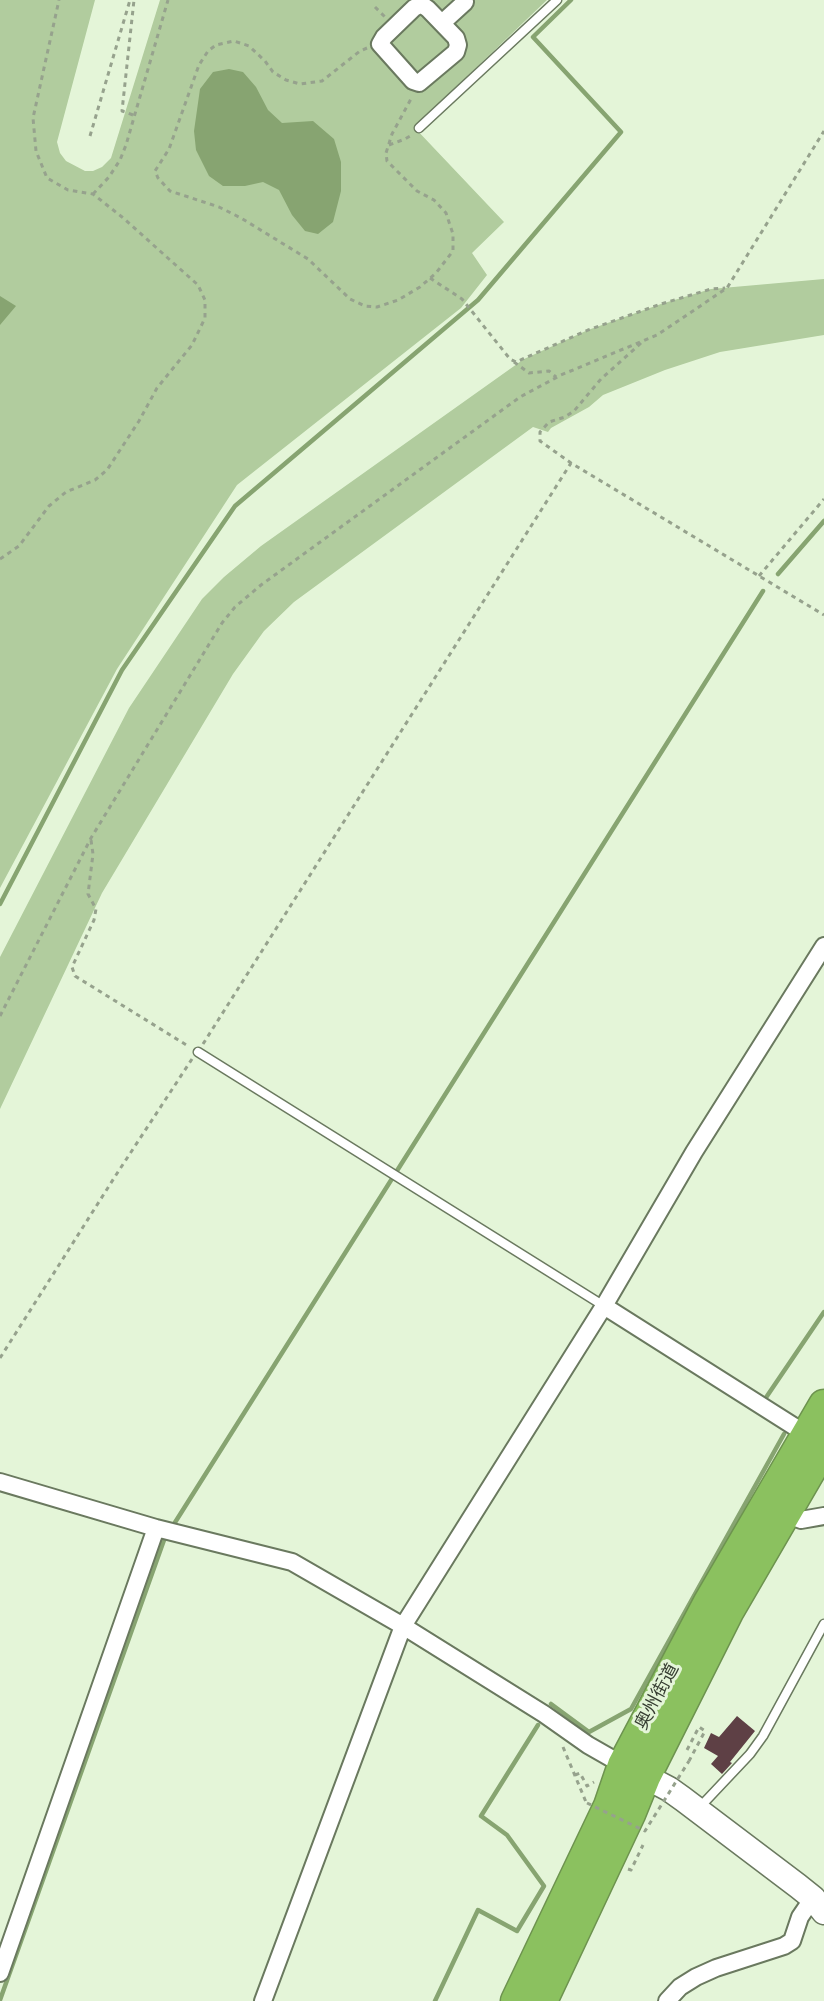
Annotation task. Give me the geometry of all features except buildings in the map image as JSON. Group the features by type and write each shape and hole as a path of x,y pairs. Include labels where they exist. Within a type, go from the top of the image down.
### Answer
{"highway":[{"name":"奥州街道","path":"516,2001 609,1806 634,1771 785,1514 815,1441 824,1405"},
{"name":"奥州街道","path":"542,2001 630,1814 634,1771 709,1602 815,1441"}],"street":[{"path":"442,23 465,2"},
{"path":"421,4 456,38 458,45 456,52 419,83 413,81 380,44 384,37 421,4"},
{"path":"263,2001 403,1626 604,1306 694,1152 824,946"},
{"path":"604,1306 815,1441"},
{"path":"0,1482 156,1528 292,1562 403,1626 544,1714 588,1745 669,1789 818,1905 800,1917 792,1941 784,1946 716,1968 696,1977 680,1987 667,2001"},
{"path":"785,1514 801,1520 824,1516"},
{"path":"0,1973 156,1528"}],"lane":[{"path":"419,128 557,0"},
{"path":"198,1052 604,1306"},
{"path":"697,1810 750,1754 763,1736 824,1624"}],"path":[{"path":"0,560 19,546 48,506 66,492 95,480 107,470 139,421 157,388 192,345 205,318 205,300 198,285 122,217 93,194 68,190 47,178 36,151 33,118 59,0"},
{"path":"132,0 122,111 134,115"},
{"path":"90,136 132,0"},
{"path":"93,194 109,177 126,145 168,0"},
{"path":"380,44 360,51 322,81 300,84 286,80 273,72 249,45 234,41 216,45 208,51 200,65 169,149 155,171 163,185 170,192 202,201 241,218 308,259 350,299 365,306 377,306 398,300 420,287 453,251 453,234 446,213 434,200 417,191 387,161 386,153 392,134 419,83"},
{"path":"388,145 405,140 419,128"},
{"path":"0,1016 91,838 216,632 235,607 261,585 507,406 556,377 657,334 727,288 824,131"},
{"path":"429,278 462,299 512,360 529,373 549,371 556,377"},
{"path":"512,360 516,362 524,359 588,330 661,304 711,289 727,288"},
{"path":"642,341 601,379 574,411 565,417 549,422 540,432 540,441 572,463 824,615"},
{"path":"0,1358 198,1052 572,463"},
{"path":"759,576 824,499"},
{"path":"91,838 93,854 88,894 96,909 94,920 72,967 75,976 198,1052"},
{"path":"563,1746 587,1803 645,1831 690,1761 705,1731 699,1727 687,1750"},
{"path":"575,1775 580,1773 587,1786 597,1779"}],"shaded area":[{"path":"0,0 95,0 57,142 60,153 66,161 85,171 93,171 102,167 111,158 160,0 547,0 414,127 504,222 472,253 487,275 461,308 237,485 117,669 0,888"},
{"path":"229,69 243,72 256,87 268,110 282,123 313,121 334,139 341,162 341,191 333,222 318,234 305,231 292,215 279,190 263,182 245,186 223,186 209,176 196,150 194,131 200,89 213,72"},
{"path":"824,279 824,335 720,352 665,370 603,395 589,407 551,428 548,432 533,427 294,602 264,631 233,674 102,893 0,1109 0,957 129,708 202,599 261,546 524,359 588,330 711,289"},
{"path":"0,296 16,306 0,325"}],"waterway":[{"path":"0,904 122,670 235,506 478,300 621,132 533,37 571,0"},
{"path":"778,574 824,521"},
{"path":"174,1524 763,591"},
{"path":"765,1399 824,1312"},
{"path":"551,1704 589,1732 631,1709 784,1434"},
{"path":"0,2000 164,1540"},
{"path":"435,2001 478,1910 517,1931 544,1886 507,1835 481,1816 538,1725"}]}
